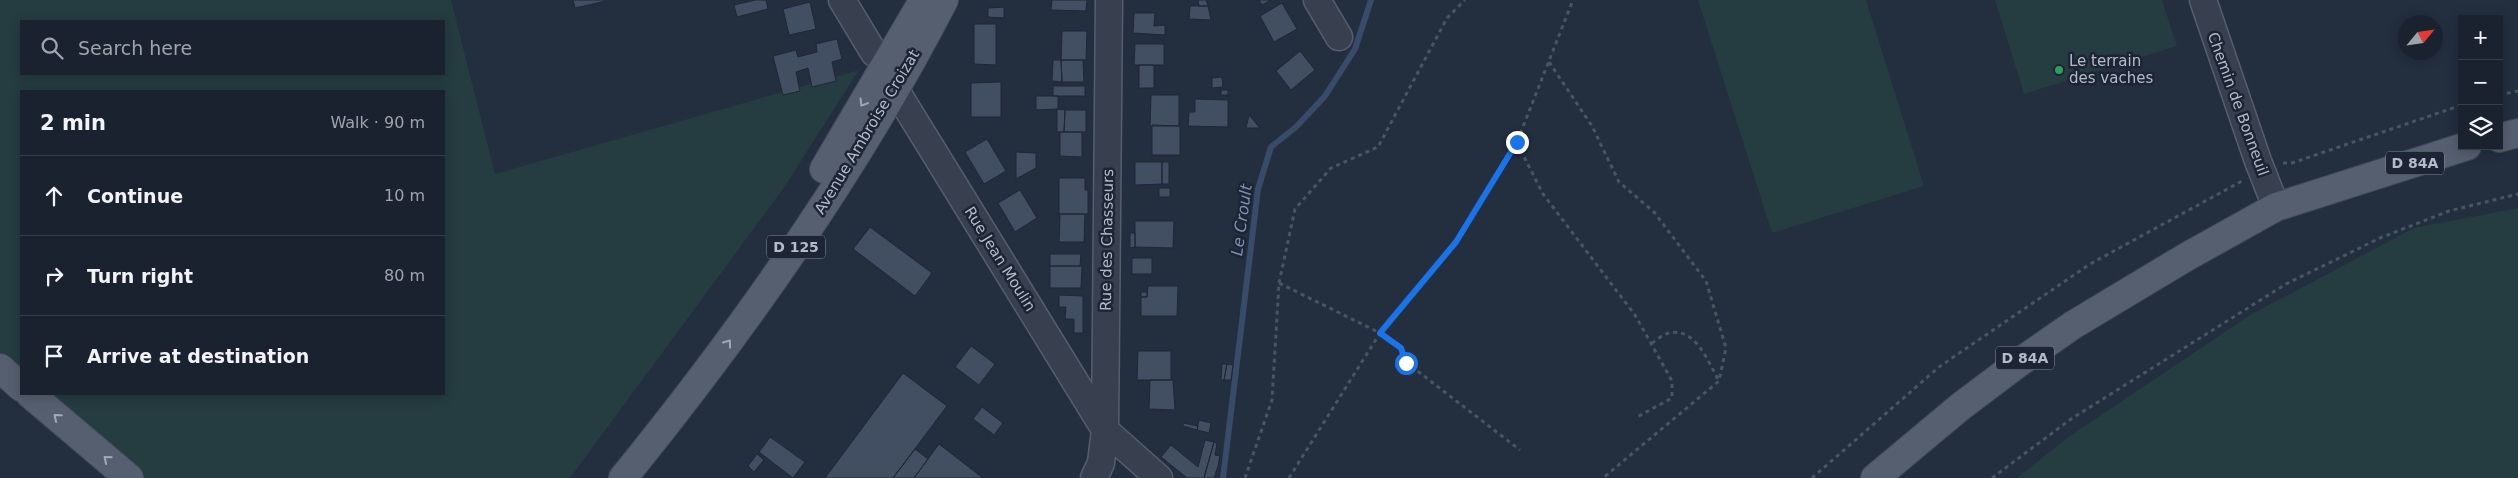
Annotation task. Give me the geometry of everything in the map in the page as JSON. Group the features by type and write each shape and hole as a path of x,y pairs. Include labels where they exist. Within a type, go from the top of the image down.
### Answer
{"main road":[{"name":"Avenue Ambroise Croizat","path":"605,478 694,362 748,285 815,183 924,0"},
{"name":"Avenue Ambroise Croizat","path":"623,478 756,306 832,191 895,89 944,0"},
{"path":"2503,137 2518,133"},
{"name":"D 84A","path":"1875,478 1952,413 2017,364 2074,325 2188,256 2276,207 2458,149"},
{"name":"D 84A","path":"2188,256 2279,220 2362,179"},
{"path":"0,368 20,385"},
{"path":"31,395 130,478"}],"street":[{"path":"842,0 874,53 888,61"},
{"path":"895,89 892,84 893,74 910,49 934,0"},
{"name":"Rue des Chasseurs","path":"1094,478 1101,463 1105,430 1109,0"},
{"path":"1317,0 1339,37"},
{"name":"Chemin de Bonneuil","path":"2202,0 2217,47 2276,207"},
{"name":"Rue Jean Moulin","path":"895,89 1105,430 1159,478"}],"path":[{"path":"1245,478 1272,400 1278,283 1295,209 1331,168 1378,147 1447,18 1465,0"},
{"path":"1289,478 1380,333 1456,242 1517,142 1573,0"},
{"path":"1549,61 1592,126 1619,182 1654,212 1706,281 1726,348 1719,381 1603,478"},
{"path":"2503,94 2518,91"},
{"path":"1812,478 1940,367 2090,264 2245,180 2258,161 2292,163 2458,106"},
{"path":"1517,142 1543,194 1635,315 1672,381 1672,398 1637,417"},
{"path":"1992,478 2071,419 2286,284 2380,238 2449,211 2518,194"},
{"path":"1278,283 1380,333 1401,348 1406,363 1520,450"},
{"path":"1652,343 1668,333 1683,334 1698,343 1719,381"}],"green space":[{"path":"0,0 451,0 495,174 859,70 783,189 570,478 122,478 23,395 445,395 445,90 20,90 20,392 0,375"},
{"path":"1698,0 1866,0 1924,186 1772,233"},
{"name":"Le terrain des vaches","path":"1995,0 2162,0 2177,46 2024,94"},
{"path":"2518,208 2518,478 2017,478 2067,438 2250,315 2414,228"}],"building":[{"path":"573,0 605,0 606,1 575,8"},
{"path":"755,0 766,0 768,9 737,17 734,5"},
{"path":"1052,0 1087,0 1086,11 1051,10"},
{"path":"1198,0 1206,0 1208,6 1199,6"},
{"path":"1259,0 1271,0 1262,5"},
{"path":"810,2 816,29 789,35 783,9"},
{"path":"1282,3 1297,29 1274,42 1260,16"},
{"path":"1190,6 1208,6 1211,20 1189,19"},
{"path":"1004,7 1004,18 988,17 988,8"},
{"path":"1134,13 1155,13 1154,26 1165,25 1165,35 1133,33"},
{"path":"974,24 996,24 996,65 974,64"},
{"path":"1062,31 1087,31 1086,60 1061,60"},
{"path":"837,39 842,59 832,62 836,81 812,87 808,68 796,72 800,91 783,95 773,56 796,50 798,57 817,52 816,44"},
{"path":"1135,44 1164,44 1164,65 1134,65"},
{"path":"1300,51 1315,70 1291,90 1276,71"},
{"path":"1053,60 1061,60 1062,82 1052,81"},
{"path":"1061,60 1083,60 1084,82 1062,82"},
{"path":"1139,65 1154,65 1154,88 1139,88"},
{"path":"1222,77 1223,87 1212,88 1212,78"},
{"path":"1001,82 1001,117 971,117 971,83"},
{"path":"1053,86 1085,86 1085,96 1053,96"},
{"path":"1221,90 1228,90 1228,95 1221,95"},
{"path":"1151,95 1179,95 1179,126 1150,126"},
{"path":"1036,96 1058,96 1058,109 1036,110"},
{"path":"1195,99 1228,100 1228,127 1188,126 1189,112 1195,112"},
{"path":"1057,109 1065,110 1064,132 1057,132"},
{"path":"1065,110 1086,110 1086,132 1064,132"},
{"path":"1249,115 1260,128 1246,128"},
{"path":"1152,125 1180,126 1180,155 1152,155"},
{"path":"1060,132 1082,132 1082,157 1060,156"},
{"path":"987,139 1006,171 984,184 965,152"},
{"path":"1016,152 1036,153 1036,168 1016,179"},
{"path":"1135,162 1162,162 1162,184 1135,185"},
{"path":"1162,162 1169,162 1169,184 1162,184"},
{"path":"1059,178 1085,178 1085,190 1088,190 1088,214 1059,214"},
{"path":"1159,188 1170,188 1170,197 1159,197"},
{"path":"1020,190 1037,218 1015,232 998,203"},
{"path":"1060,214 1085,214 1084,242 1059,242"},
{"path":"1135,221 1174,221 1173,248 1135,247"},
{"path":"870,227 932,273 915,296 853,249"},
{"path":"1130,233 1135,233 1135,247 1130,248"},
{"path":"1050,254 1081,254 1080,266 1050,266"},
{"path":"1132,258 1152,258 1152,274 1132,274"},
{"path":"1050,266 1082,266 1081,288 1050,288"},
{"path":"1148,286 1178,286 1177,316 1141,316 1141,297 1147,297"},
{"path":"1141,292 1147,292 1147,297 1141,297"},
{"path":"1059,295 1083,296 1083,333 1074,333 1074,319 1065,319 1066,307 1059,307"},
{"path":"971,346 995,364 979,385 955,367"},
{"path":"1138,351 1171,351 1171,380 1137,380"},
{"path":"1222,364 1227,364 1224,380 1221,380"},
{"path":"1227,364 1233,365 1231,380 1224,380"},
{"path":"903,373 947,406 893,478 825,478"},
{"path":"1150,380 1173,380 1175,410 1149,409"},
{"path":"982,407 1003,423 994,435 973,419"},
{"path":"1199,420 1211,423 1209,433 1197,430"},
{"path":"1183,423 1198,426 1197,430 1183,426"},
{"path":"770,437 805,462 793,478 759,452"},
{"path":"1205,440 1214,442 1204,478 1187,478 1161,457 1171,445 1198,467"},
{"path":"1214,442 1217,443 1215,455 1220,456 1218,466 1214,478 1204,478"},
{"path":"939,444 983,478 914,478"},
{"path":"915,449 928,459 914,478 893,478"},
{"path":"757,454 764,460 754,472 748,466"}],"waterway":[{"name":"Le Croult","path":"1223,478 1258,189 1271,147 1296,127 1325,96 1355,49 1371,0"}],"place":[{"name":"Le terrain des vaches","path":"2059,70"}],"route":[{"path":"1406,363 1401,348 1380,333 1456,242 1517,142"}]}
